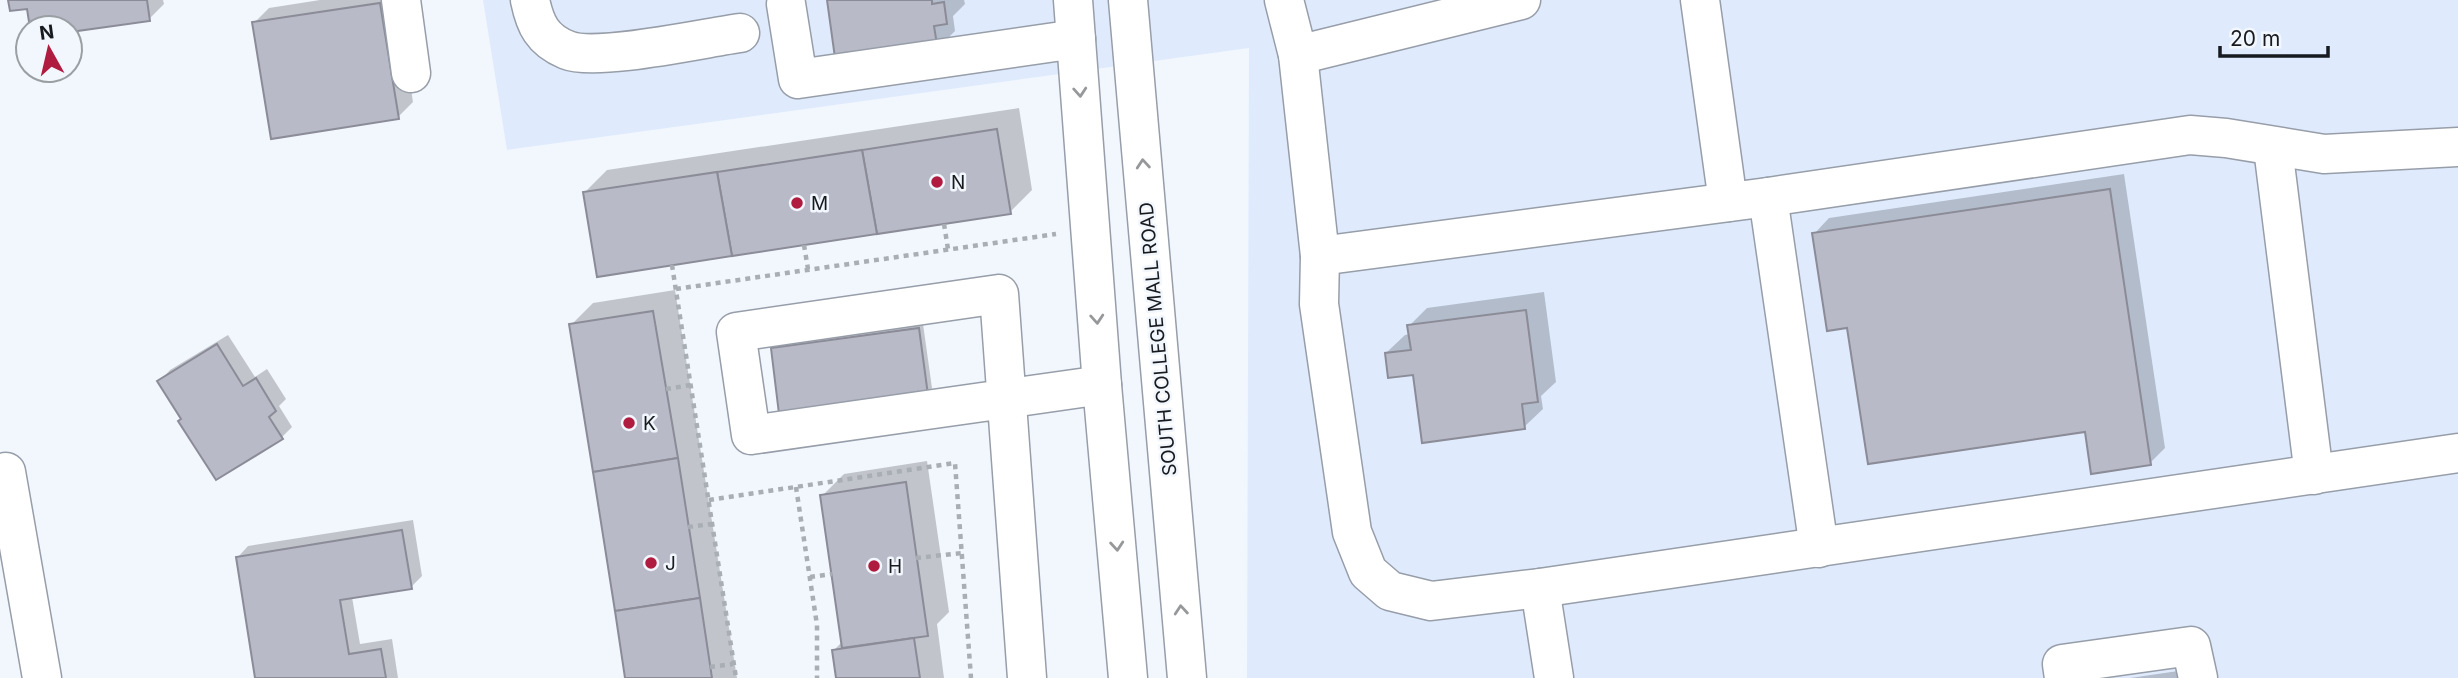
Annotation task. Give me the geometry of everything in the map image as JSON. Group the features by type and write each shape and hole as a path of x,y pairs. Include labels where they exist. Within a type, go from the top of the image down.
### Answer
{"main road":[{"path":"401,0 411,73"},
{"path":"530,0 535,21 543,34 568,51 609,53 740,33"},
{"path":"1073,0 1102,385 1128,678"},
{"name":"SOUTH COLLEGE MALL ROAD","path":"1128,0 1187,678"},
{"path":"1284,0 1298,55 1320,256 1319,304 1352,532 1368,572 1390,591 1431,601 1540,588 2458,453"},
{"path":"1298,55 1521,0"},
{"path":"1700,0 1728,202"},
{"path":"786,4 797,79 1076,39 1133,53"},
{"path":"1320,256 1768,197 2190,135 2226,138 2273,148 2323,154 2458,147"},
{"path":"2273,148 2314,475"},
{"path":"1768,197 1819,548"},
{"path":"1027,678 1007,399 999,294 736,331 751,435 1007,399 1102,385"},
{"path":"6,472 42,678"},
{"path":"1540,588 1554,678"},
{"path":"2064,678 2062,664 2191,646 2198,678"}],"path":[{"path":"944,224 948,249"},
{"path":"676,289 1056,234"},
{"path":"804,245 808,269"},
{"path":"672,265 736,678"},
{"path":"666,388 691,385"},
{"path":"709,500 955,463 971,678"},
{"path":"796,487 817,625 817,678"},
{"path":"688,527 712,524"},
{"path":"916,558 962,553"},
{"path":"810,577 832,574"},
{"path":"710,667 733,664"}],"shaded area":[{"path":"483,0 2458,0 2458,678 1247,678 1249,48 507,150"}],"building":[{"path":"8,0 147,0 150,21 84,30 84,14 28,14 27,9 10,11"},
{"path":"827,0 932,0 932,4 944,2 947,24 934,26 938,51 836,65"},
{"path":"380,3 399,119 271,139 252,22"},
{"name":"N","path":"997,129 1011,214 877,234 862,150"},
{"name":"M","path":"862,150 877,234 732,256 717,172"},
{"path":"717,172 732,256 597,277 583,192"},
{"path":"2110,189 2151,465 2091,474 2085,432 1868,464 1847,328 1827,331 1812,233"},
{"path":"1526,310 1538,402 1522,404 1525,429 1422,443 1413,375 1388,378 1385,353 1411,350 1407,325"},
{"name":"K","path":"653,311 678,458 593,472 569,324"},
{"path":"919,328 928,395 779,414 771,348"},
{"path":"217,344 243,386 256,378 276,411 269,417 283,439 216,480 178,421 181,419 157,381"},
{"name":"J","path":"678,458 700,598 615,611 593,472"},
{"name":"H","path":"906,482 928,636 842,648 820,495"},
{"path":"402,530 412,589 340,600 349,654 381,649 386,678 255,678 236,557"},
{"path":"700,598 712,678 625,678 615,611"},
{"path":"914,638 920,678 836,678 832,650"}],"place":[{"name":"N","path":"937,182"},
{"name":"M","path":"797,203"},
{"name":"K","path":"629,423"},
{"name":"J","path":"651,563"},
{"name":"H","path":"874,566"}]}
